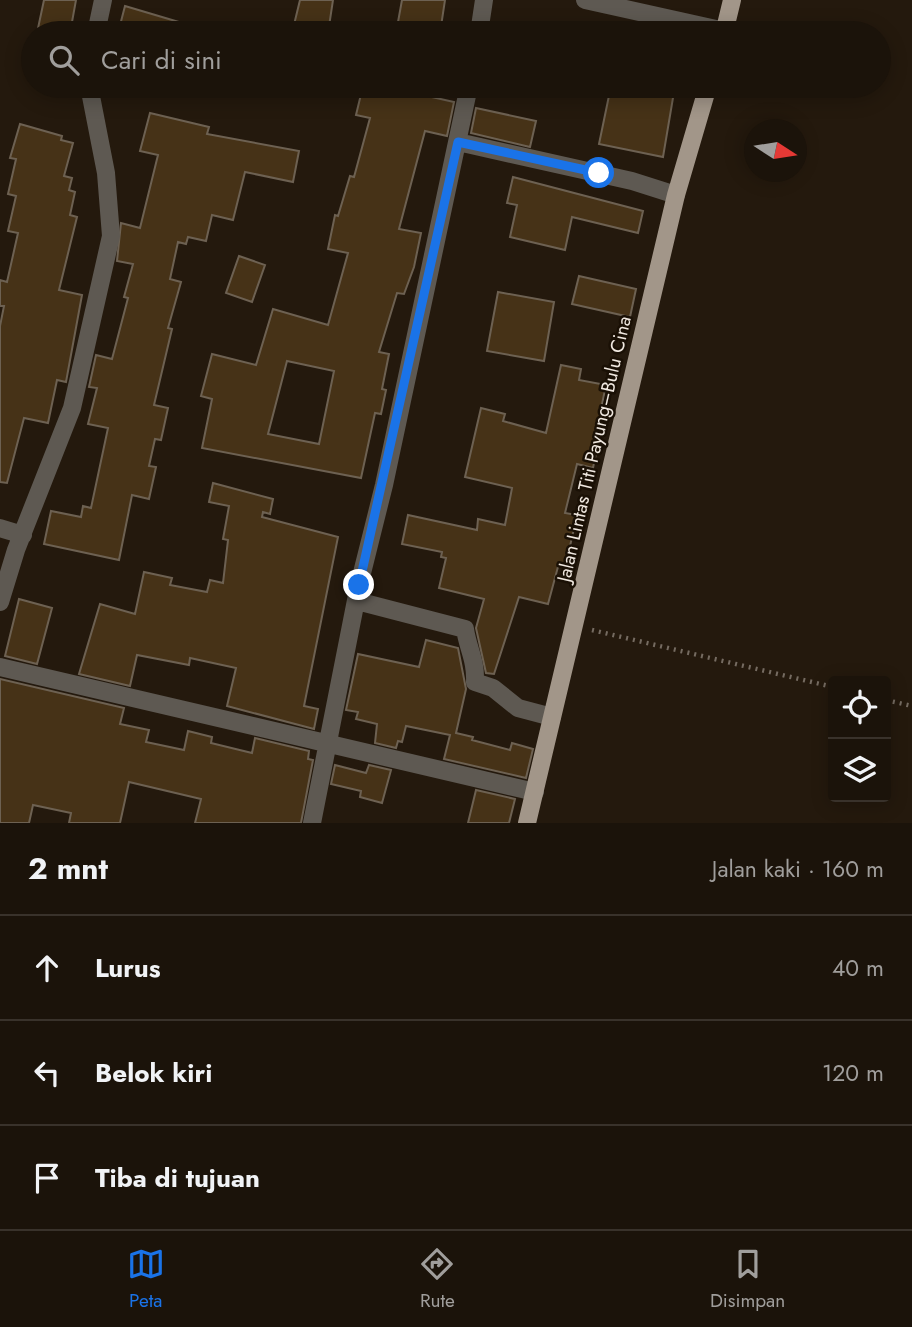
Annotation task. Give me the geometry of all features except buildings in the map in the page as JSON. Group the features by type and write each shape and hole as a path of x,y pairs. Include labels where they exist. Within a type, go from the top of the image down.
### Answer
{"main road":[{"path":"727,21 732,0"},
{"name":"Jalan Lintas Titi Payung–Bulu Cina","path":"527,823 676,195 704,98"}],"street":[{"path":"99,21 103,0"},
{"path":"481,21 484,0"},
{"path":"585,0 676,21"},
{"path":"0,602 72,408 111,236 106,173 91,98"},
{"path":"312,823 357,601 467,98"},
{"path":"458,142 610,176 676,195"},
{"path":"0,528 23,536"},
{"path":"357,601 465,629 467,643 476,663 475,682 493,688 518,708 552,717"},
{"path":"0,667 329,747 535,792"}],"path":[{"path":"574,626 828,686"},
{"path":"891,701 912,706"}],"route":[{"path":"359,585 384,485 458,142 599,173"}]}
